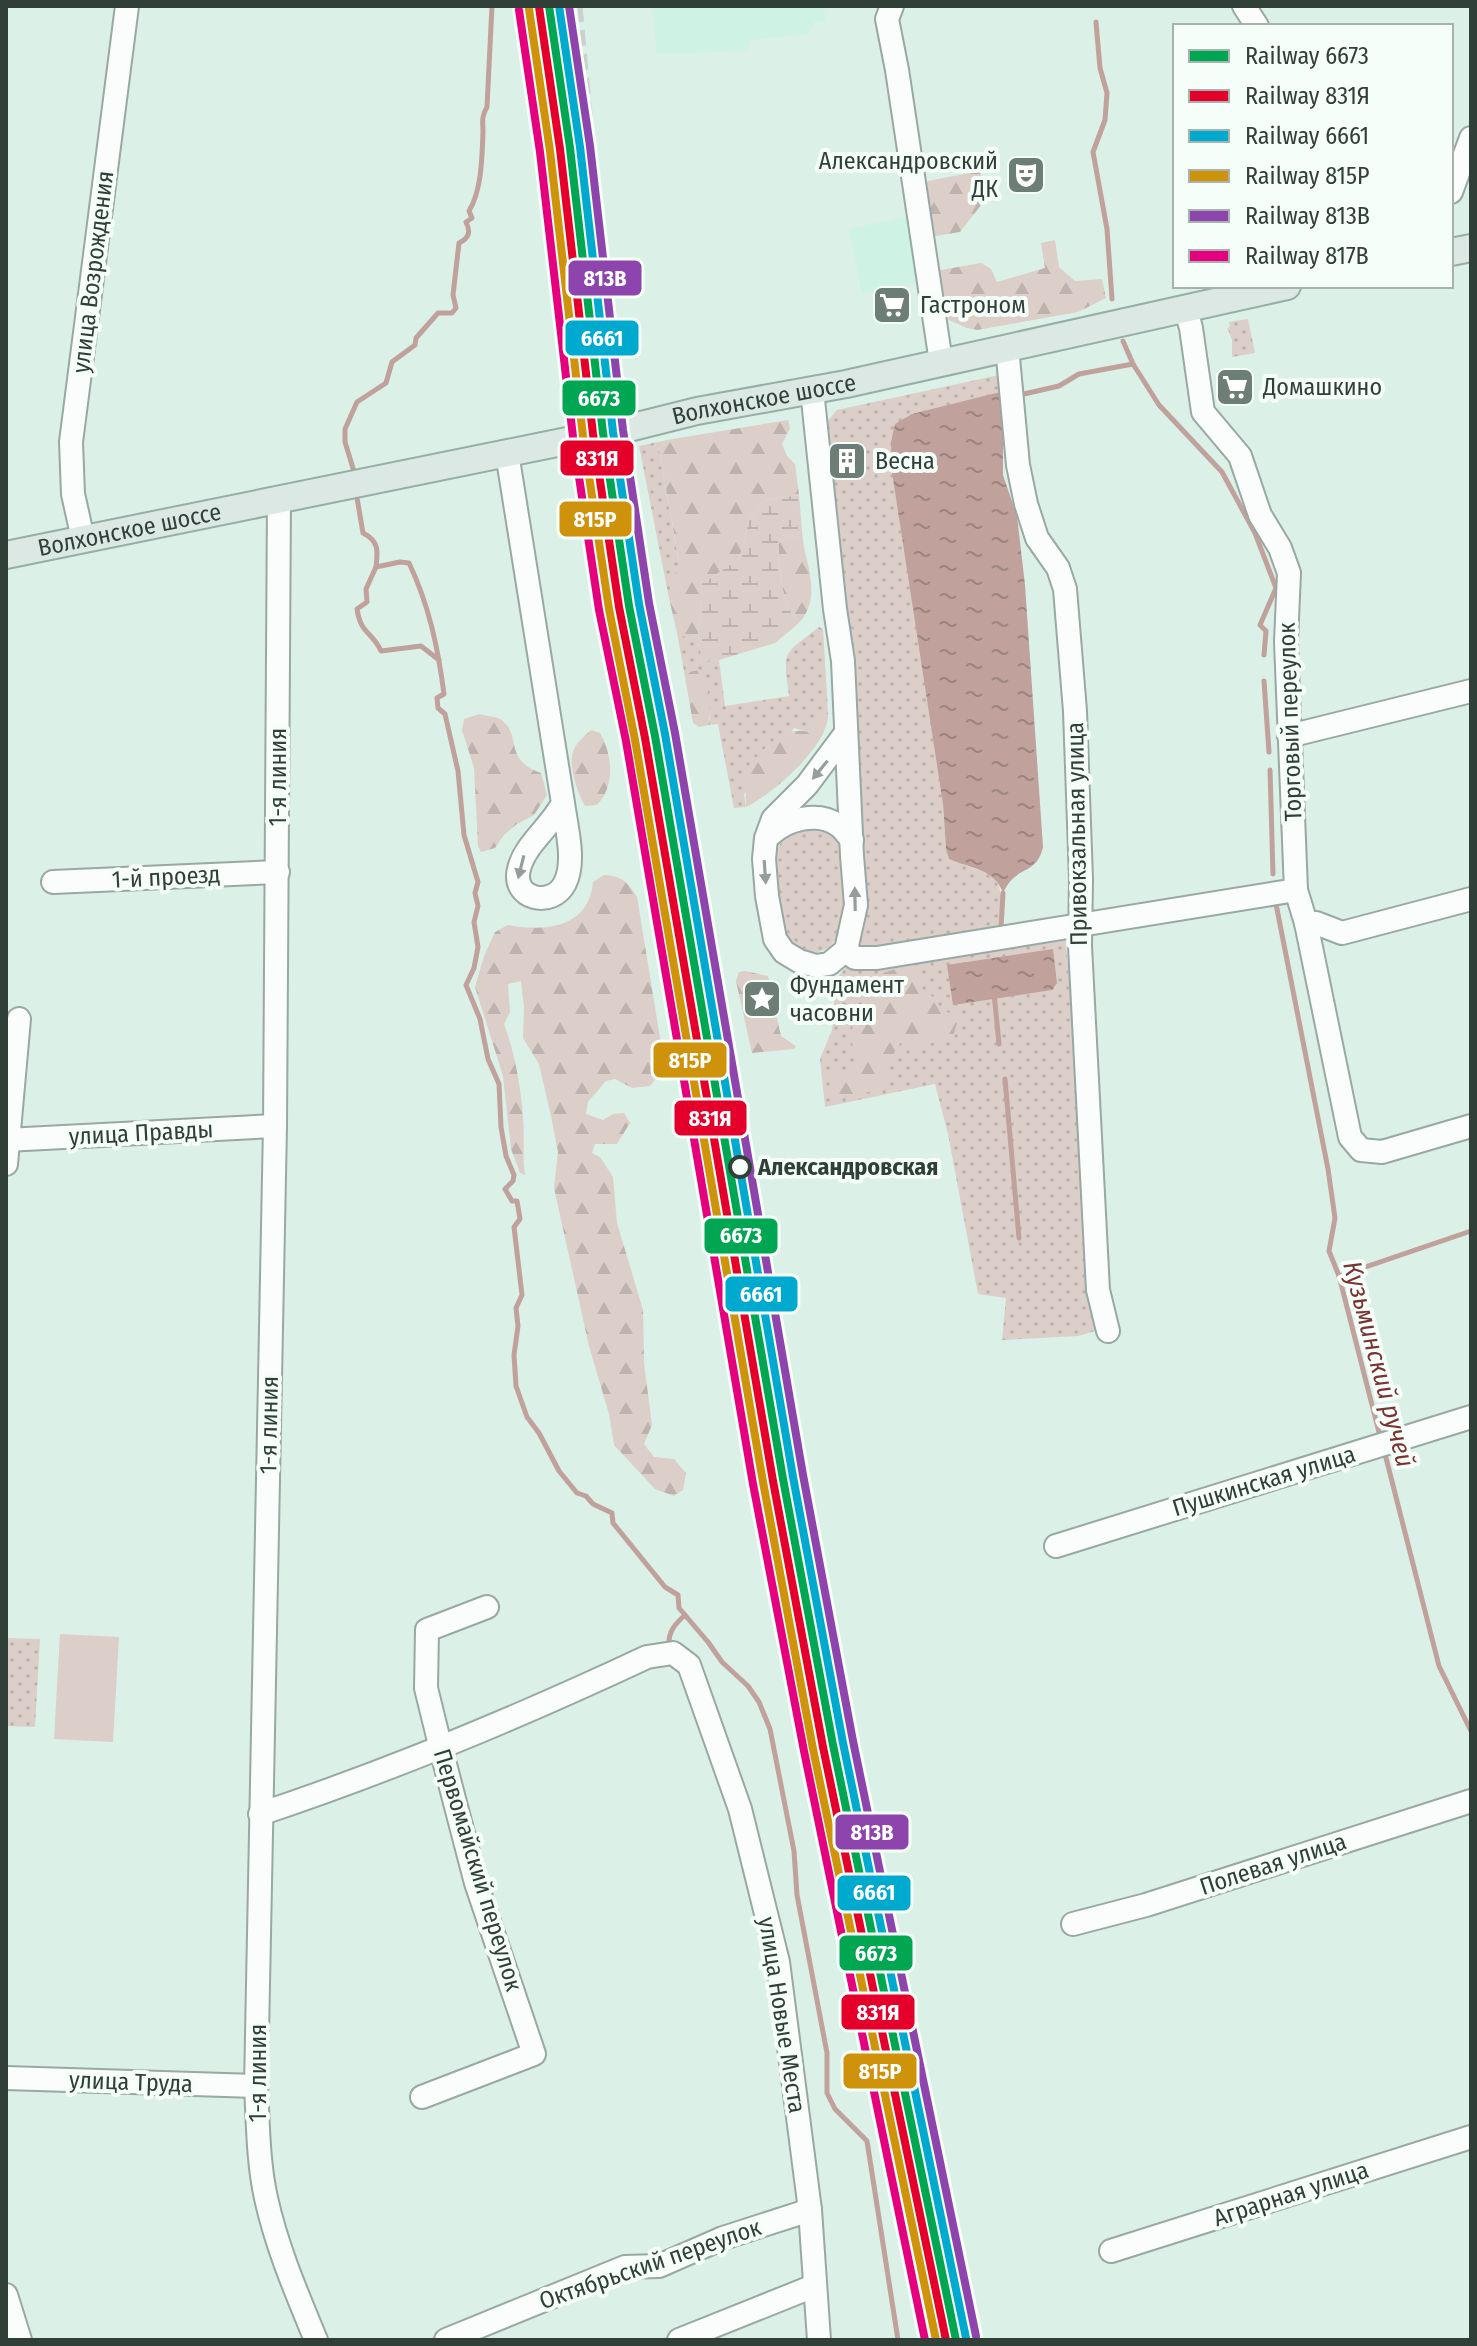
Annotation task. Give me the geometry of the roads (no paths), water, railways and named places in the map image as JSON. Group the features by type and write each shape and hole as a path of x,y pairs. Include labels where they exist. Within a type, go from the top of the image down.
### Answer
{"main road":[{"name":"Волхонское шоссе","path":"6,555 621,430 697,411 812,390 1094,327 1186,310 1252,290"}],"street":[{"name":"улица Возрождения","path":"83,539 73,494 71,442 127,6"},
{"path":"892,6 887,19 941,362"},
{"path":"1244,6 1256,24"},
{"path":"1453,187 1471,138"},
{"name":"Торговый переулок","path":"1186,310 1203,412 1240,456 1260,515 1280,548 1289,573 1286,642 1296,890 1306,923 1350,1137 1361,1150 1382,1152 1471,1126"},
{"name":"Привокзальная улица","path":"1007,347 1018,465 1026,504 1037,538 1058,568 1065,589 1075,711 1081,879 1079,923 1098,1290 1108,1331"},
{"path":"812,390 843,661 856,905 846,950 829,964 816,966 784,952 775,939 764,859 766,838 773,819 807,785 845,734"},
{"path":"507,453 563,803"},
{"name":"1-я линия","path":"279,500 275,1126 256,2086 258,2140 265,2196 286,2269 316,2340"},
{"path":"1289,736 1471,691"},
{"path":"766,838 781,825 798,819 822,819 839,825 852,840"},
{"name":"1-й проезд","path":"53,882 278,872"},
{"path":"846,950 855,958 877,958 1296,890"},
{"path":"1306,923 1316,923 1342,933 1471,899"},
{"path":"6,1164 19,1019"},
{"name":"улица Правды","path":"7,1140 275,1126"},
{"name":"Пушкинская улица","path":"1056,1546 1471,1417"},
{"name":"Первомайский переулок","path":"422,2097 534,2054 476,1883 426,1688 427,1630 487,1607"},
{"name":"улица Новые Места","path":"441,1749 647,1657 673,1653 689,1665 740,1809 778,1962 810,2210 819,2340"},
{"path":"260,1814 441,1749"},
{"name":"Полевая улица","path":"1073,1924 1146,1905 1471,1801"},
{"name":"улица Труда","path":"6,2078 256,2086"},
{"name":"Аграрная улица","path":"1111,2251 1471,2137"},
{"name":"Октябрьский переулок","path":"446,2340 625,2267 659,2266 723,2238 810,2210"},
{"path":"679,2340 814,2286"},
{"path":"6,2295 20,2340"}],"water":[{"path":"1000,392 1003,395 1003,475 1017,516 1025,585 1043,847 1036,863 1014,877 1003,893 988,874 949,859 946,849 943,804 892,472 891,442 895,424 912,414"},
{"path":"1053,949 1057,983 1052,990 953,1005 947,965"}],"waterway":[{"path":"356,478 345,442 345,429 357,402 386,383 392,362 415,345 416,338 438,313 452,313 456,308 453,295 459,243 468,234 466,222 472,218 469,211 477,193 480,173 492,6"},
{"name":"Кузьминский ручей","path":"1096,22 1100,68 1107,93 1105,120 1093,152 1107,229 1112,299"},
{"name":"Кузьминский ручей","path":"1123,341 1133,364 1159,405 1222,472 1255,533 1276,588 1260,625 1266,631 1264,655"},
{"path":"1024,394 1059,386 1079,374 1133,364"},
{"path":"356,492 363,533 372,539 376,547 376,567 409,563 432,627 439,660 444,694 437,698 438,708 445,714 458,771 464,835 478,882 474,922 478,947 474,968 466,985 480,1019 488,1059 499,1084 501,1127 506,1156 514,1175 513,1181 505,1189 512,1201 517,1201 520,1219 514,1227 522,1295 516,1308 516,1386 527,1417 559,1471 577,1493 612,1513 613,1523 665,1587 678,1595 679,1608 722,1662 748,1686 759,1702 770,1729 794,1851 797,1895 827,2053 827,2093 835,2109 867,2141 898,2340"},
{"path":"376,567 366,589 367,602 357,609 364,628 381,651 421,646 439,660"},
{"name":"Кузьминский ручей","path":"1264,681 1269,752"},
{"name":"Кузьминский ручей","path":"1270,770 1273,874"},
{"path":"1001,928 1003,893"},
{"name":"Кузьминский ручей","path":"1276,904 1328,1169 1335,1218 1329,1251 1339,1276 1381,1440"},
{"path":"994,993 999,1044"},
{"path":"1005,1079 1019,1238"},
{"path":"1339,1276 1471,1231"},
{"name":"Кузьминский ручей","path":"1384,1450 1439,1666 1471,1731"},
{"path":"669,1645 673,1628 685,1615"}],"railway":[{"path":"580,6 616,396"}],"rail line":[{"name":"6673","path":"549,6 570,148 603,433 629,606 655,736 783,1479 833,1745 956,2340"},
{"name":"6661","path":"559,6 580,147 613,432 639,604 665,734 793,1477 843,1743 966,2338"},
{"name":"813В","path":"569,6 590,146 623,430 649,603 675,733 803,1475 853,1741 976,2336"},
{"name":"831Я","path":"539,7 560,149 593,434 619,607 645,738 773,1481 823,1747 946,2340"},
{"name":"815Р","path":"529,9 550,151 583,436 609,609 635,740 763,1482 813,1749 936,2340"},
{"name":"817В","path":"519,10 540,152 573,437 599,610 626,741 753,1484 804,1751 925,2340"}],"place":[{"name":"Александровский ДК","path":"1026,175"},
{"name":"Гастроном","path":"892,305"},
{"name":"Домашкино","path":"1235,387"},
{"name":"Весна","path":"847,461"},
{"name":"Фундамент часовни","path":"762,999"},
{"name":"Александровская","path":"740,1167"}]}
